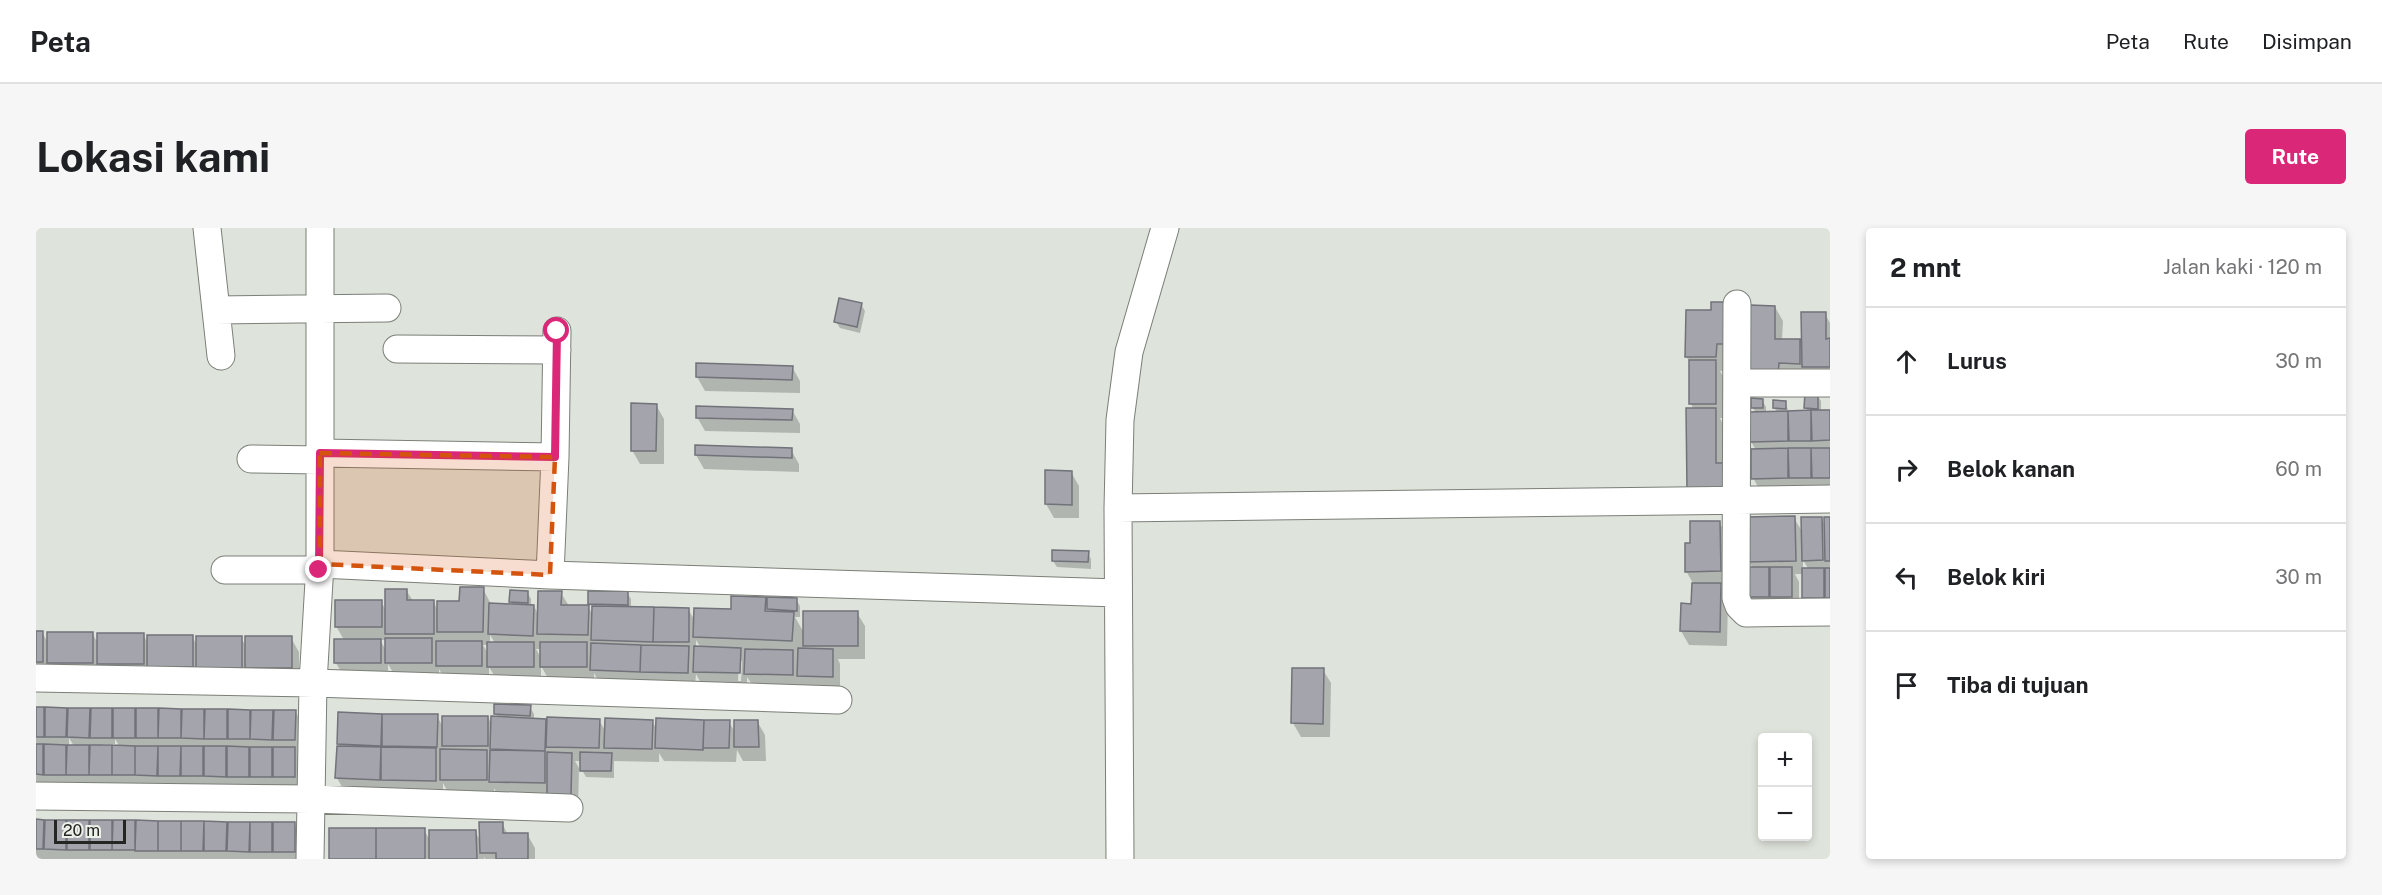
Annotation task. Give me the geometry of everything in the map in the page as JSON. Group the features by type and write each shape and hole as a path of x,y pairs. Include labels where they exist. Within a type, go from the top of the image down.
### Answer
{"street":[{"path":"207,228 221,356"},
{"path":"310,859 313,683 319,567 320,228"},
{"path":"1120,859 1118,508 1120,420 1129,352 1165,228"},
{"path":"1737,304 1736,598 1739,606 1746,613 1830,612"},
{"path":"216,310 387,308"},
{"path":"397,349 557,340 550,575"},
{"path":"1737,383 1830,383"},
{"path":"251,459 555,457"},
{"path":"1118,508 1830,499"},
{"path":"225,570 319,567 1118,593"},
{"path":"36,678 313,683 838,700"},
{"path":"36,796 311,799 569,808"}],"highlighted area":[{"path":"320,453 555,457 550,575 320,564"}],"building":[{"path":"839,298 862,303 857,327 834,322"},
{"path":"1711,302 1731,302 1729,344 1717,344 1716,357 1685,357 1686,310 1711,310"},
{"path":"1750,305 1775,306 1775,339 1800,339 1800,364 1779,363 1778,376 1749,375"},
{"path":"1801,312 1826,312 1826,339 1830,338 1830,367 1802,367"},
{"path":"1689,360 1716,360 1716,404 1689,404"},
{"path":"696,363 793,366 792,380 696,377"},
{"path":"1805,393 1818,393 1818,409 1804,408"},
{"path":"1751,398 1763,399 1763,408 1751,408"},
{"path":"1773,400 1786,401 1786,409 1773,408"},
{"path":"631,403 657,404 656,451 631,451"},
{"path":"696,406 793,409 792,420 696,418"},
{"path":"1686,408 1716,408 1716,463 1734,463 1735,490 1687,490"},
{"path":"1811,410 1830,410 1830,440 1812,441"},
{"path":"1811,410 1811,441 1789,441 1788,411"},
{"path":"1788,411 1788,441 1750,442 1749,412"},
{"path":"695,445 792,448 792,458 695,455"},
{"path":"1788,448 1811,448 1811,478 1789,478"},
{"path":"1788,448 1788,478 1751,479 1751,449"},
{"path":"1811,448 1830,448 1830,478 1812,478"},
{"path":"1045,470 1072,471 1072,505 1045,504"},
{"path":"1795,516 1796,561 1748,562 1747,517"},
{"path":"1801,517 1822,517 1823,560 1802,561"},
{"path":"1824,517 1830,517 1830,561 1825,561"},
{"path":"1690,521 1720,521 1721,571 1685,572 1685,543 1690,543"},
{"path":"1052,550 1089,551 1088,562 1052,561"},
{"path":"1747,567 1769,567 1769,597 1747,597"},
{"path":"1770,567 1792,567 1792,597 1770,597"},
{"path":"1802,568 1824,568 1824,598 1802,598"},
{"path":"1825,568 1830,568 1830,598 1825,598"},
{"path":"1692,583 1721,583 1720,632 1680,631 1681,603 1691,604"},
{"path":"460,587 484,587 483,632 437,632 437,601 459,601"},
{"path":"385,589 407,589 407,600 434,600 434,634 385,634"},
{"path":"510,590 528,591 528,603 509,602"},
{"path":"538,591 562,591 561,605 589,605 588,635 537,634"},
{"path":"588,591 628,591 628,605 588,604"},
{"path":"731,596 766,597 765,611 794,612 792,641 693,637 694,608 731,609"},
{"path":"767,597 797,598 797,611 767,609"},
{"path":"335,600 382,600 382,627 335,627"},
{"path":"489,603 534,605 533,636 488,634"},
{"path":"592,606 654,607 653,642 591,640"},
{"path":"654,607 689,608 689,642 653,642"},
{"path":"803,611 858,611 858,646 803,646"},
{"path":"36,631 43,631 43,662 36,662"},
{"path":"47,632 93,632 93,663 47,663"},
{"path":"97,633 144,633 144,664 97,664"},
{"path":"147,635 193,635 193,667 147,667"},
{"path":"196,636 242,636 242,668 196,668"},
{"path":"245,636 292,636 292,668 245,668"},
{"path":"385,638 432,638 432,663 385,663"},
{"path":"334,639 381,639 381,663 334,663"},
{"path":"436,641 482,641 482,666 436,666"},
{"path":"487,642 534,642 534,667 487,667"},
{"path":"540,642 587,642 587,667 540,667"},
{"path":"591,643 641,645 640,672 590,670"},
{"path":"641,645 689,646 688,673 640,672"},
{"path":"694,646 741,648 740,673 693,672"},
{"path":"798,648 833,649 833,677 797,676"},
{"path":"745,649 793,650 793,675 744,674"},
{"path":"1292,668 1324,668 1323,724 1291,723"},
{"path":"494,704 531,705 530,716 494,714"},
{"path":"36,707 44,707 44,737 36,737"},
{"path":"45,707 67,708 66,737 45,737"},
{"path":"68,708 90,708 89,738 67,737"},
{"path":"91,708 112,708 112,738 90,738"},
{"path":"113,708 135,708 135,738 113,738"},
{"path":"136,708 158,708 158,738 136,738"},
{"path":"159,708 181,709 181,738 158,738"},
{"path":"182,709 204,709 204,739 181,738"},
{"path":"205,709 227,709 227,739 204,739"},
{"path":"228,709 250,710 250,739 228,739"},
{"path":"251,710 273,710 272,740 250,739"},
{"path":"274,710 296,710 295,740 273,740"},
{"path":"338,712 382,714 381,746 337,744"},
{"path":"382,714 438,714 437,747 382,746"},
{"path":"442,716 488,716 488,746 442,746"},
{"path":"491,716 546,719 545,751 490,749"},
{"path":"547,717 600,719 599,748 546,747"},
{"path":"605,718 653,720 652,749 604,748"},
{"path":"656,718 704,720 703,750 655,748"},
{"path":"704,720 730,720 729,748 703,748"},
{"path":"734,720 758,720 759,747 734,747"},
{"path":"36,744 43,744 43,775 36,774"},
{"path":"44,744 66,745 66,775 44,775"},
{"path":"67,745 89,745 89,775 66,775"},
{"path":"90,745 112,745 112,775 89,775"},
{"path":"112,745 135,746 135,775 112,775"},
{"path":"135,746 158,746 157,776 135,775"},
{"path":"158,746 181,746 180,776 158,776"},
{"path":"181,746 203,746 203,776 181,776"},
{"path":"204,746 226,746 226,777 204,776"},
{"path":"227,746 249,747 249,777 227,777"},
{"path":"337,746 381,747 380,780 335,778"},
{"path":"250,747 272,747 272,777 250,777"},
{"path":"273,747 295,747 295,777 273,777"},
{"path":"381,747 436,748 436,781 381,780"},
{"path":"440,749 487,750 487,780 440,780"},
{"path":"490,750 545,751 545,783 489,782"},
{"path":"547,752 572,753 571,796 547,796"},
{"path":"580,752 612,753 611,771 580,771"},
{"path":"36,819 44,820 43,849 36,849"},
{"path":"45,820 66,820 66,850 44,849"},
{"path":"67,820 89,820 89,850 67,850"},
{"path":"90,820 112,820 112,850 90,850"},
{"path":"113,820 135,820 135,850 112,850"},
{"path":"136,820 158,821 158,851 135,851"},
{"path":"158,821 181,821 181,851 158,851"},
{"path":"181,821 204,821 203,851 181,851"},
{"path":"204,821 227,822 226,851 204,851"},
{"path":"228,822 250,822 249,852 227,851"},
{"path":"250,822 272,822 272,852 250,852"},
{"path":"273,822 295,822 295,852 273,852"},
{"path":"479,822 503,822 503,833 528,833 528,859 496,859 496,853 480,853"},
{"path":"329,828 376,828 376,859 329,859"},
{"path":"376,828 425,828 425,859 376,859"},
{"path":"429,830 476,830 477,859 429,859"}],"route":[{"path":"319,570 320,453 555,457 557,331"}]}
